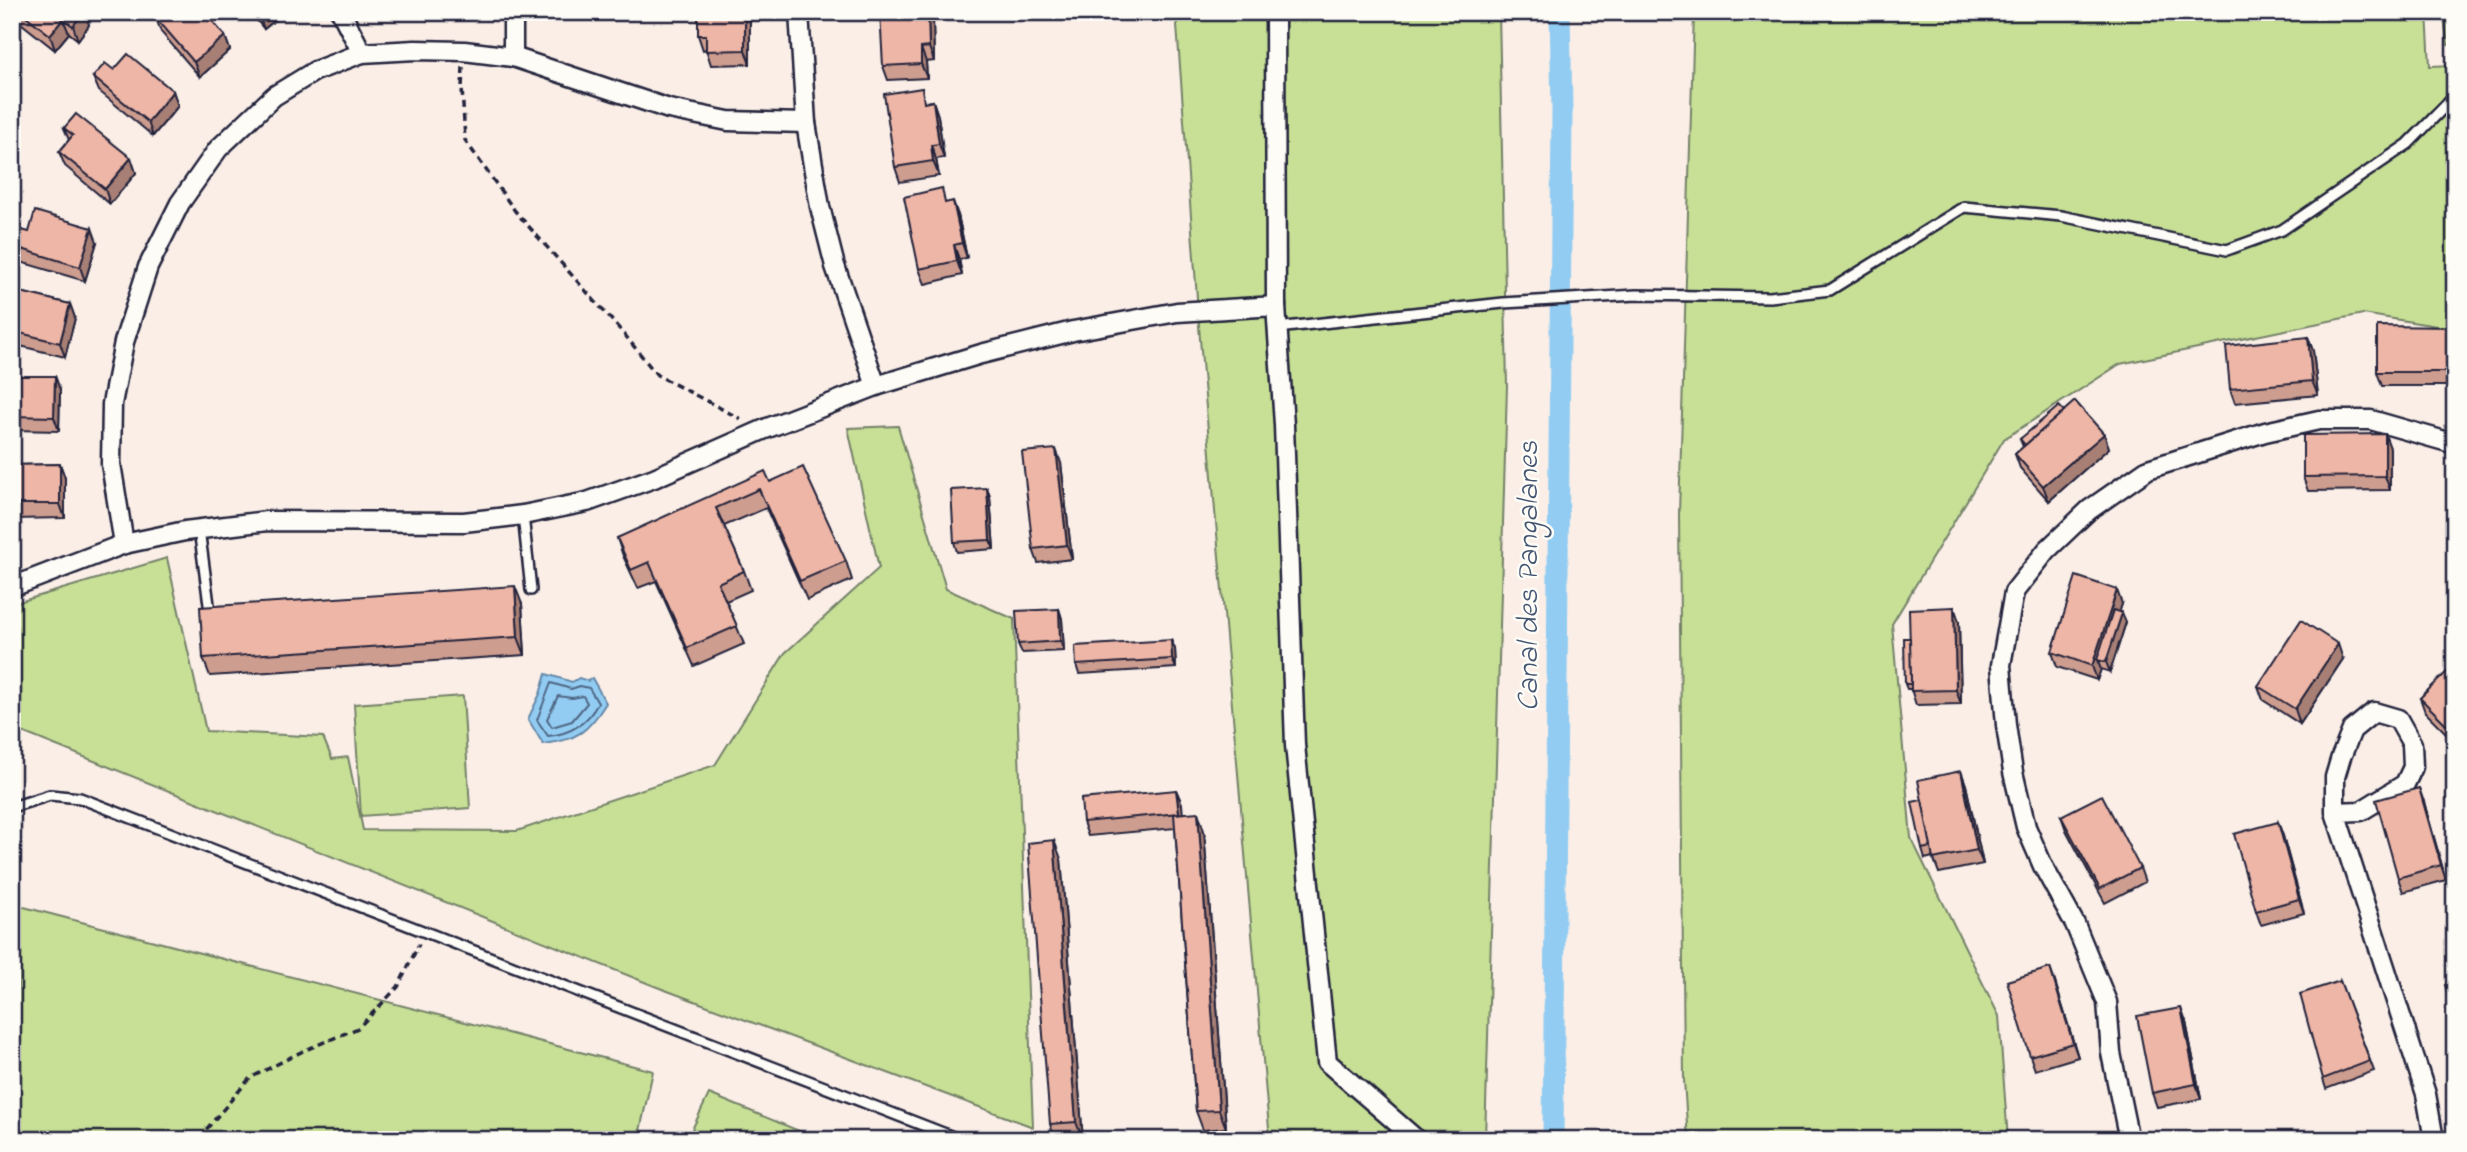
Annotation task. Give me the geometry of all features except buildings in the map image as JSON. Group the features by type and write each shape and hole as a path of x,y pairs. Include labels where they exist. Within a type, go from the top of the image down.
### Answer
{"street":[{"path":"341,12 362,53"},
{"path":"513,12 513,57"},
{"path":"799,12 806,123 820,207 835,266 876,386"},
{"path":"1275,12 1276,306 1284,425 1295,745 1326,1062 1417,1140"},
{"path":"124,544 111,464 112,404 124,342 148,267 180,203 218,149 274,96 316,71 362,53 464,51 513,57 669,109 729,121 806,123"},
{"path":"12,587 124,544 199,529 267,522 464,522 523,515 587,502 643,482 765,429 876,386 981,354 1073,331 1177,312 1276,306"},
{"path":"2129,1140 2111,1053 2106,1002 2075,924 2043,866 2026,827 2012,772 2001,664 2014,592 2047,550 2089,510 2148,469 2265,432 2319,420 2371,420 2455,443"},
{"path":"2335,811 2361,811 2405,783 2413,767 2412,744 2398,719 2374,712 2352,730 2335,777 2335,811 2426,1094 2434,1140"}],"lane":[{"path":"1278,328 1503,303 1636,295 1770,297 1830,290 1964,207 2061,216 2227,250 2282,230 2408,144 2455,96"},
{"path":"523,515 531,590"},
{"path":"199,529 210,612"},
{"path":"12,807 50,795 80,798 961,1140"}],"path":[{"path":"464,51 461,88 465,140 515,211 657,375 728,414 765,429"},
{"path":"201,1140 204,1132 250,1078 303,1051 358,1028 398,987 425,933"}],"green space":[{"path":"1176,12 1499,12 1507,386 1485,1140 1270,1140 1200,339"},
{"path":"1694,12 2427,12 2430,66 2455,65 2455,329 2363,314 2120,364 2004,439 1892,624 1911,838 1999,1016 2008,1140 1688,1140 1684,1080 1679,514"},
{"path":"2443,12 2455,12 2455,44 2448,45"},
{"path":"898,426 946,589 1014,619 1033,1127 657,987 12,728 12,604 167,558 206,731 323,737 332,759 348,757 363,830 517,831 715,765 785,653 879,568 848,428"},
{"path":"463,696 470,808 361,816 354,704"},
{"path":"20,906 653,1071 638,1140 14,1140"},
{"path":"709,1094 821,1140 687,1140"}],"water":[{"path":"546,674 572,682 579,678 588,681 592,678 606,703 580,733 565,740 543,744 528,719"}],"waterway":[{"name":"Canal des Pangalanes","path":"1553,1140 1562,110 1560,12"}]}
